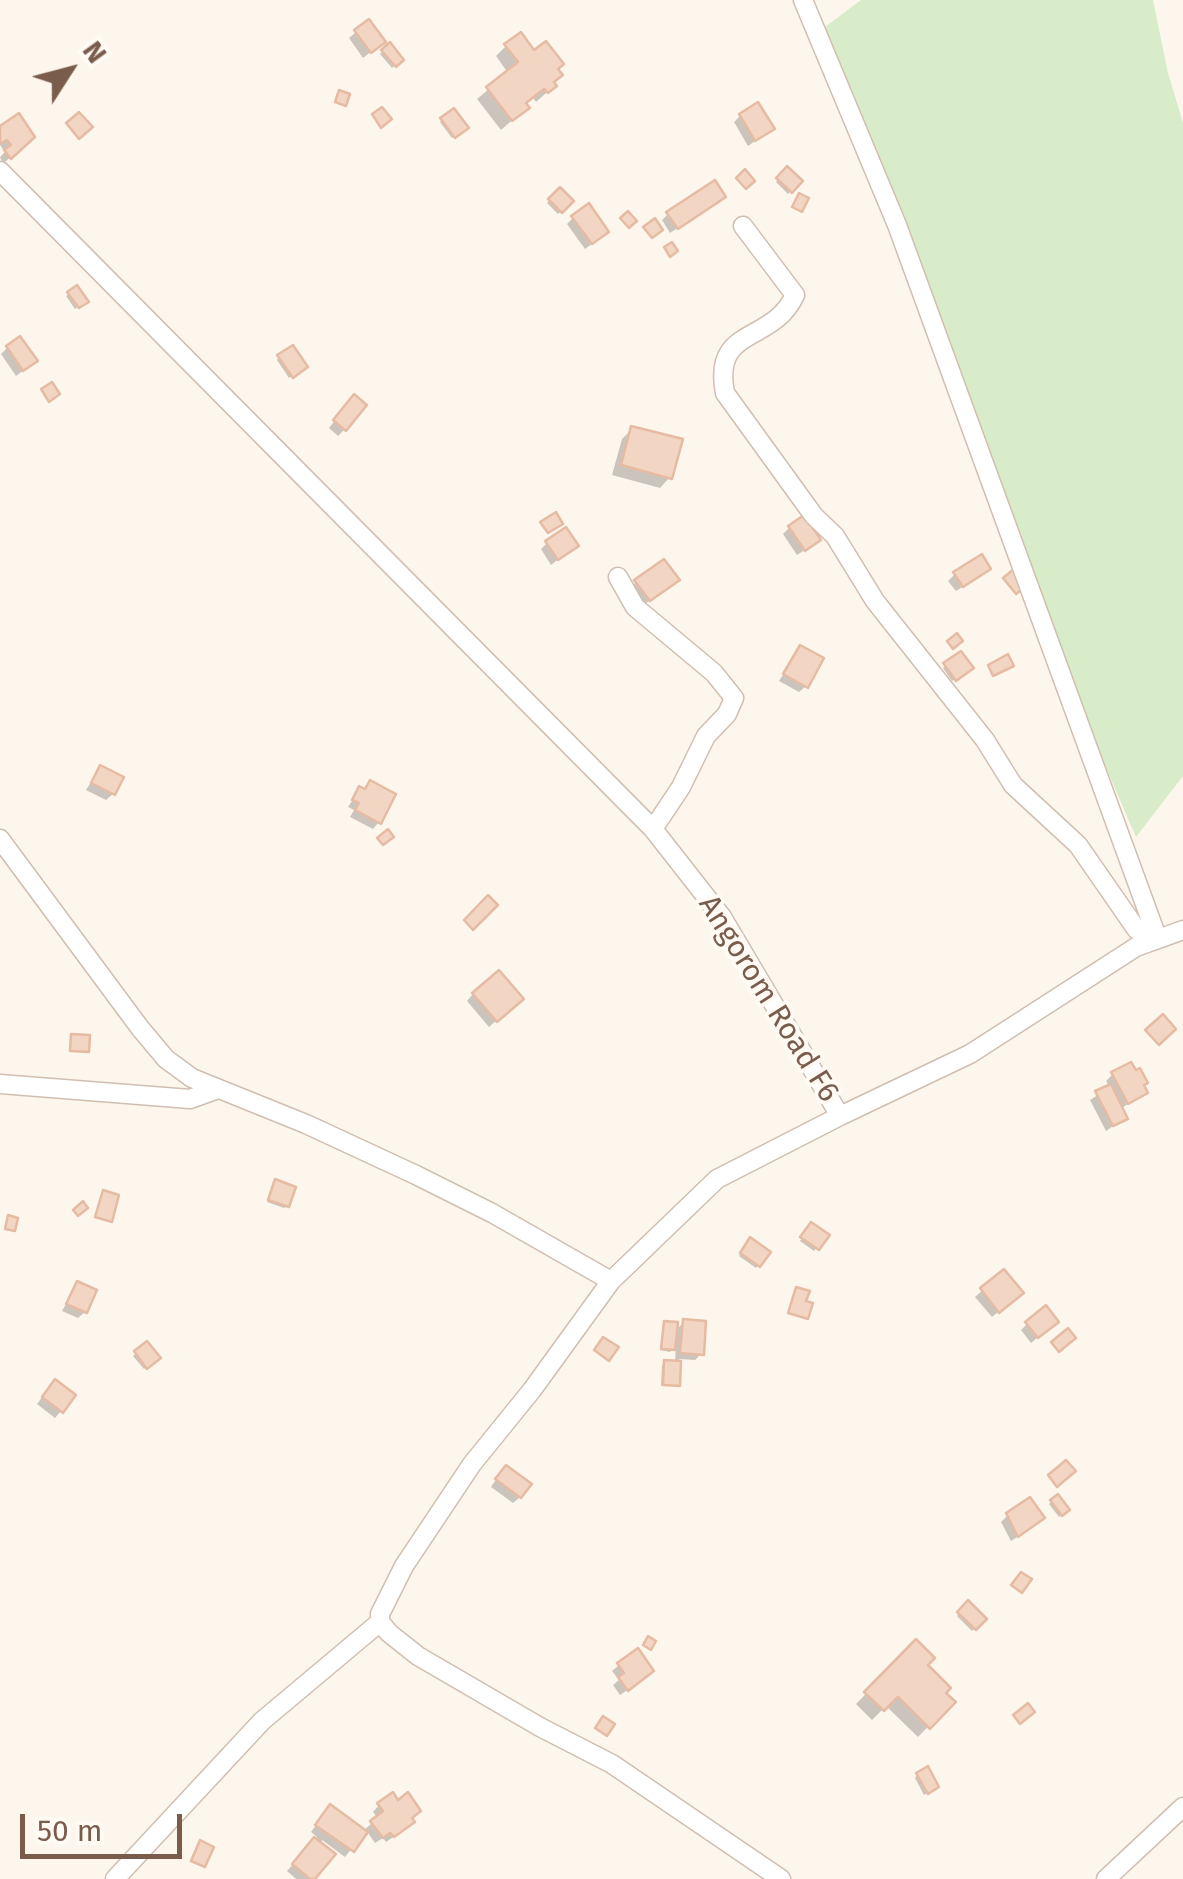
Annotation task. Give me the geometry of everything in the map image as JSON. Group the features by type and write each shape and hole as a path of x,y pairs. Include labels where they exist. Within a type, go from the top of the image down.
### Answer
{"street":[{"path":"803,0 897,225 1157,937"},
{"name":"Angorom Road F6","path":"0,171 653,829 722,917 840,1116 970,1054 1157,937 1183,930"},
{"path":"744,226 795,295 788,311 727,352 721,370 725,393 814,516 835,536 876,601 985,740 1013,785 1078,845 1138,930 1157,937"},
{"path":"618,577 635,607 714,673 734,698 727,714 706,736 682,786 653,829"},
{"path":"0,838 166,1058 192,1078 306,1124 416,1175 492,1213 611,1282"},
{"path":"0,1084 190,1099 215,1090"},
{"path":"115,1879 262,1722 380,1622 382,1607 404,1566 472,1464 611,1282 717,1179 840,1116"},
{"path":"380,1622 418,1656 612,1764 781,1879"},
{"path":"1106,1879 1183,1808"}],"green space":[{"path":"861,0 1153,0 1183,123 1183,776 1136,837 1039,613 817,33"}],"building":[{"path":"369,19 386,42 371,53 354,30"},
{"path":"521,32 534,50 546,41 564,64 558,69 563,75 554,82 557,86 548,93 544,89 526,103 530,108 512,121 486,87 518,62 504,44"},
{"path":"390,42 404,60 396,67 381,50"},
{"path":"339,90 350,94 346,106 335,102"},
{"path":"758,102 775,129 755,141 739,114"},
{"path":"382,107 392,119 381,128 372,114"},
{"path":"454,108 469,128 455,138 440,118"},
{"path":"79,112 93,127 79,139 66,123"},
{"path":"19,113 35,137 11,159 4,150 11,145 7,140 0,144 0,126"},
{"path":"787,166 803,181 792,193 776,178"},
{"path":"745,169 755,181 746,189 736,178"},
{"path":"715,180 726,197 678,229 666,212"},
{"path":"560,187 574,201 562,213 548,199"},
{"path":"799,193 809,198 802,212 792,207"},
{"path":"589,203 609,232 592,244 571,216"},
{"path":"628,211 637,221 629,228 620,218"},
{"path":"655,218 663,230 652,238 643,227"},
{"path":"672,242 678,251 670,257 664,247"},
{"path":"77,285 89,302 79,308 67,292"},
{"path":"20,336 38,361 23,371 6,346"},
{"path":"293,345 308,367 293,378 277,355"},
{"path":"52,382 60,394 49,402 41,389"},
{"path":"354,394 367,405 346,431 333,420"},
{"path":"631,426 683,439 672,479 621,465"},
{"path":"556,512 563,524 548,533 540,522"},
{"path":"804,515 821,540 805,551 788,526"},
{"path":"566,527 579,546 558,560 545,541"},
{"path":"982,554 991,569 963,587 953,572"},
{"path":"664,559 680,580 650,601 634,580"},
{"path":"1014,569 1027,586 1016,594 1003,578"},
{"path":"957,633 963,641 953,649 947,641"},
{"path":"800,645 824,658 808,688 783,674"},
{"path":"961,651 974,668 956,681 943,663"},
{"path":"1008,654 1014,666 993,676 988,665"},
{"path":"100,765 124,777 115,795 91,783"},
{"path":"370,780 396,794 381,824 355,810 359,803 352,800 359,786 365,789"},
{"path":"388,829 394,837 383,845 377,838"},
{"path":"488,895 498,905 473,930 464,920"},
{"path":"499,970 524,999 497,1022 472,993"},
{"path":"1163,1014 1176,1029 1159,1045 1145,1030"},
{"path":"71,1034 90,1035 89,1052 70,1051"},
{"path":"1131,1062 1136,1070 1140,1068 1148,1083 1144,1085 1148,1093 1128,1104 1111,1072"},
{"path":"1111,1084 1128,1119 1113,1126 1095,1091"},
{"path":"275,1179 296,1187 289,1207 268,1200"},
{"path":"103,1190 119,1195 112,1222 95,1217"},
{"path":"83,1201 88,1208 78,1216 73,1210"},
{"path":"8,1215 18,1218 15,1231 5,1229"},
{"path":"811,1222 830,1235 819,1250 800,1237"},
{"path":"750,1237 771,1252 760,1267 740,1253"},
{"path":"1004,1269 1024,1293 999,1313 980,1288"},
{"path":"77,1281 97,1290 87,1313 66,1304"},
{"path":"796,1287 810,1291 806,1301 813,1303 808,1319 788,1313"},
{"path":"1046,1305 1059,1322 1038,1338 1025,1322"},
{"path":"683,1319 706,1321 704,1355 680,1353"},
{"path":"664,1321 678,1322 675,1350 661,1349"},
{"path":"1068,1328 1076,1338 1059,1352 1051,1342"},
{"path":"603,1337 619,1347 609,1361 594,1350"},
{"path":"147,1341 161,1358 147,1369 134,1351"},
{"path":"664,1360 681,1361 680,1386 663,1385"},
{"path":"55,1379 76,1395 63,1413 42,1397"},
{"path":"1066,1460 1076,1471 1057,1487 1048,1475"},
{"path":"506,1465 532,1484 521,1498 495,1479"},
{"path":"1058,1494 1070,1510 1062,1516 1050,1500"},
{"path":"1030,1497 1045,1518 1018,1537 1006,1513"},
{"path":"1021,1572 1032,1579 1022,1593 1011,1585"},
{"path":"968,1600 987,1619 976,1630 957,1612"},
{"path":"648,1636 656,1641 651,1650 643,1645"},
{"path":"916,1639 935,1658 928,1665 951,1688 946,1693 956,1702 930,1729 898,1697 884,1711 864,1692"},
{"path":"638,1648 654,1671 628,1691 618,1677 624,1673 617,1663"},
{"path":"1028,1703 1035,1712 1020,1724 1013,1715"},
{"path":"603,1716 615,1724 607,1736 595,1728"},
{"path":"928,1766 939,1787 928,1794 916,1773"},
{"path":"393,1792 398,1800 408,1792 421,1811 412,1818 415,1822 394,1837 390,1833 383,1838 370,1821 383,1811 377,1803"},
{"path":"330,1804 368,1832 354,1852 315,1825"},
{"path":"314,1837 336,1854 315,1879 310,1879 292,1864"},
{"path":"200,1840 214,1847 205,1867 191,1861"}]}
